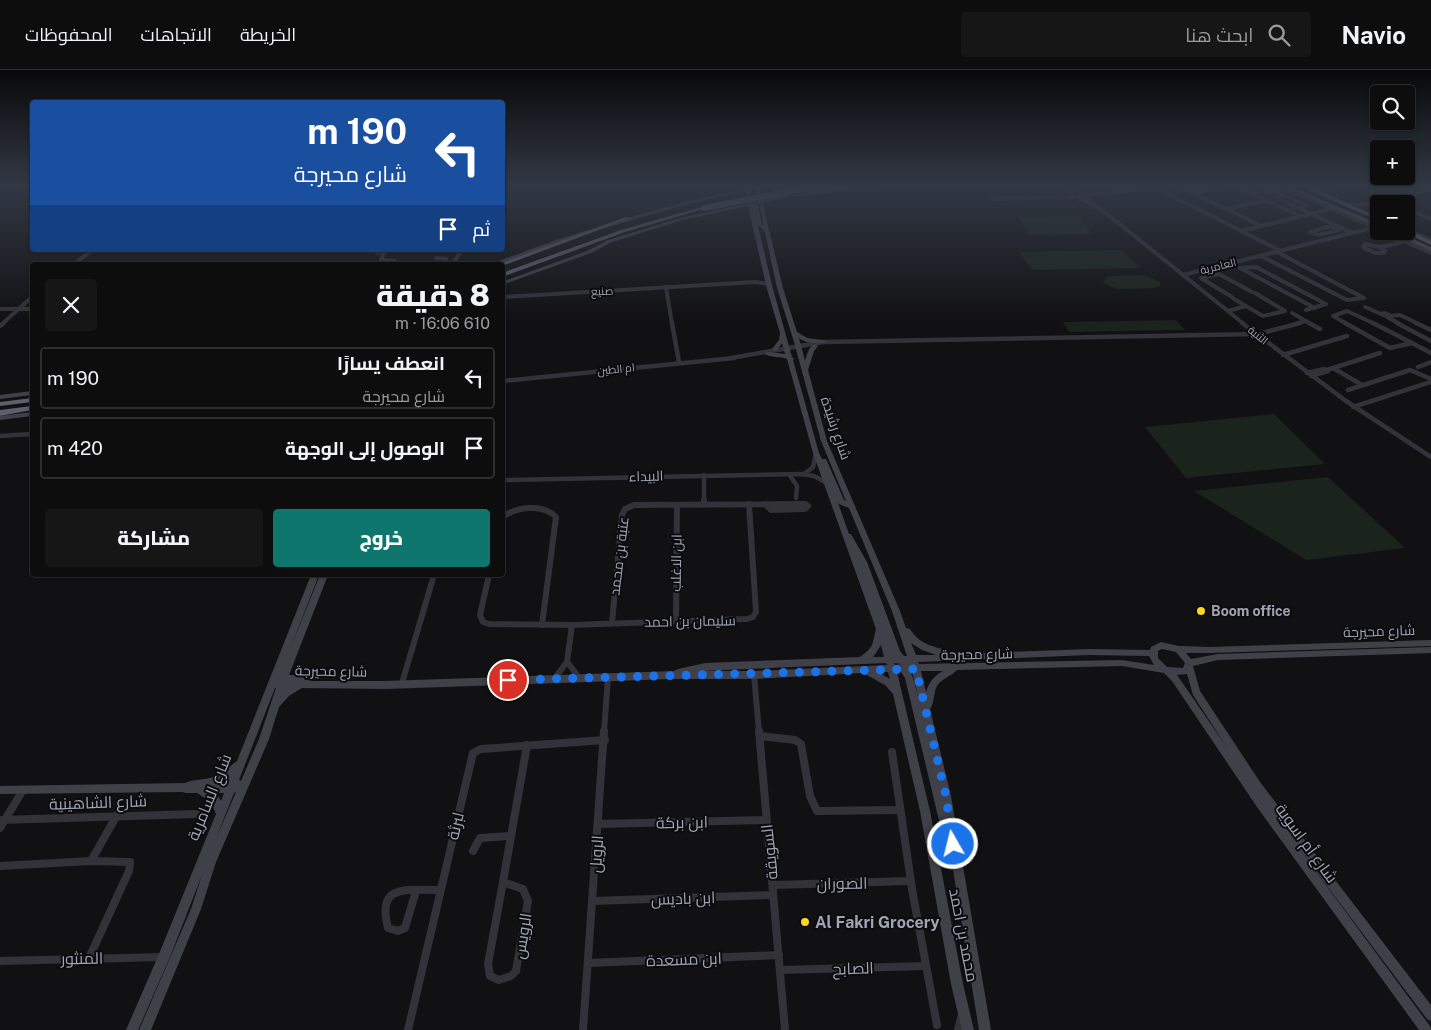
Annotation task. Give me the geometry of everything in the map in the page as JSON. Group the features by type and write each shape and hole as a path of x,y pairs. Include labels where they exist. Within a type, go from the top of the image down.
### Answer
{"highway":[{"path":"505,263 593,231"},
{"path":"505,267 605,231"},
{"path":"505,274 624,231"},
{"path":"1415,235 1431,243"},
{"path":"505,281 610,241"},
{"path":"0,398 30,394"},
{"path":"0,404 30,400"},
{"path":"2,415 30,408"}],"main road":[{"path":"1415,237 1431,243"},
{"path":"1407,240 1431,249"}],"street":[{"path":"499,262 590,231"},
{"path":"610,241 642,231"},
{"name":"شارع رشيدة","path":"756,231 778,314 805,374 824,441 896,611 912,658 911,669"},
{"path":"766,231 769,234"},
{"name":"شارع رشيدة","path":"768,231 780,288 794,331 791,359 816,453 879,626 892,669"},
{"name":"الثنية","path":"1128,231 1353,408 1431,457"},
{"path":"1242,231 1362,295 1364,298 1353,301 1346,300 1261,256"},
{"path":"1314,231 1310,232 1317,235 1335,231"},
{"path":"1346,231 1353,234"},
{"name":"العامرية","path":"1184,275 1353,234 1358,231"},
{"path":"1329,232 1339,237"},
{"path":"1380,247 1385,251 1384,253 1375,253 1363,247 1366,244 1380,247 1407,240 1431,253"},
{"path":"77,262 89,252"},
{"path":"384,252 381,260 394,262"},
{"path":"436,258 446,259 445,262"},
{"path":"1231,263 1315,308"},
{"path":"1241,268 1256,267 1326,304 1306,310"},
{"path":"1219,274 1284,312 1266,316 1216,288 1202,278 1219,274"},
{"name":"صنيع","path":"702,285 757,280 767,276"},
{"name":"صنيع","path":"505,297 758,282 769,286"},
{"path":"769,286 776,298 793,348 805,394 811,400"},
{"path":"666,287 678,362"},
{"path":"1204,291 1216,288"},
{"path":"0,326 30,299"},
{"path":"1227,310 1245,305"},
{"path":"1365,307 1389,316 1431,341"},
{"path":"0,309 30,309"},
{"path":"1413,343 1390,348 1333,316 1351,311 1413,343 1431,353"},
{"path":"1292,313 1320,329"},
{"path":"775,349 782,338 778,314"},
{"path":"1389,316 1400,315 1431,330"},
{"path":"794,331 803,340 823,342 1258,334 1306,321"},
{"path":"1284,355 1347,336"},
{"path":"793,348 823,342"},
{"path":"793,348 846,342"},
{"path":"805,374 809,356 815,346"},
{"name":"ام الطين","path":"730,358 775,349 793,348"},
{"name":"ام الطين","path":"505,381 768,354 793,348"},
{"path":"1309,375 1327,372 1327,370 1380,353"},
{"path":"768,354 782,355 791,359"},
{"path":"1418,367 1431,362"},
{"path":"1333,368 1362,386"},
{"path":"1348,390 1410,370 1431,381"},
{"path":"1353,408 1431,381"},
{"path":"2,415 30,414"},
{"path":"0,436 30,434"},
{"path":"812,438 817,442 841,502 851,506"},
{"path":"802,474 810,472 816,453"},
{"path":"789,474 797,486 796,498"},
{"name":"البيداء","path":"505,480 802,474 814,476 825,482"},
{"path":"704,475 704,504"},
{"name":"عتبة بن محمد","path":"612,623 624,511 634,505 677,504 765,504 805,504 808,506 806,509 771,510 765,504"},
{"name":"ابن الاغلب","path":"676,621 677,504"},
{"name":"سليمان بن احمد","path":"489,577 480,615 483,622 489,624 572,625 676,621 739,621 755,615 749,504"},
{"path":"505,516 516,510 536,509 551,511 556,517 542,625"},
{"path":"843,530 854,544 863,562 900,659 911,669 955,860"},
{"name":"شارع السامرية","path":"132,1030 164,957 231,785 278,681 314,577"},
{"name":"شارع السامرية","path":"145,1030 192,918 207,872 271,720 278,681 290,662 323,577"},
{"path":"402,683 433,577"},
{"path":"896,611 915,642 928,650 966,657"},
{"path":"554,679 563,672 568,663 572,625"},
{"path":"862,660 870,656 878,645 879,626"},
{"name":"شارع محيرجة","path":"671,675 705,667 1089,652 1153,653 1154,649 1162,645 1179,649 1210,650 1431,643"},
{"name":"شارع أم اسوية","path":"1179,649 1189,665 1196,692 1257,785 1431,1015"},
{"name":"شارع محيرجة","path":"278,681 402,683 671,675 754,675 865,669 1122,663 1182,672 1189,665 1218,657 1431,650"},
{"name":"شارع أم اسوية","path":"1153,653 1155,661 1176,678 1260,804 1426,1030"},
{"path":"889,659 911,669"},
{"path":"271,720 283,696 300,681 292,673 290,662"},
{"path":"568,663 580,679"},
{"path":"928,713 932,683 943,674 959,668"},
{"path":"865,669 888,682 899,696"},
{"name":"محمد بن احمد","path":"892,669 924,811 968,1030"},
{"name":"محمد بن احمد","path":"911,669 928,713 946,796 955,860 986,1030"},
{"name":"السويقة","path":"754,675 766,820 774,885 773,894 785,1030"},
{"name":"الرويل","path":"583,1030 608,677"},
{"path":"760,736 799,742 802,747 808,787 813,806 817,811 898,810"},
{"name":"لبرثة","path":"408,1030 473,753 481,749 605,740"},
{"name":"الرويس","path":"502,882 523,889 527,894 528,900 516,971 511,976 499,980 490,976 488,964 502,882 510,836 527,745"},
{"path":"892,752 898,810 937,1025"},
{"path":"211,782 229,774 242,759"},
{"name":"شارع الشاهينية","path":"185,787 211,782 243,787"},
{"name":"شارع الشاهينية","path":"0,790 185,787 198,789 231,785"},
{"path":"198,789 216,799 220,813"},
{"path":"0,828 2,820 23,790"},
{"name":"شارع الشاهينية","path":"2,820 197,814"},
{"path":"92,861 116,816"},
{"name":"ابن بركة","path":"598,824 766,820"},
{"path":"474,850 480,838 510,836"},
{"path":"0,866 92,861 130,862 130,866 89,958"},
{"name":"الصوران","path":"774,885 910,881"},
{"path":"416,891 405,928 398,931 388,928 383,914 387,896 396,891 440,890"},
{"name":"ابن باديس","path":"592,901 773,894"},
{"name":"ابن مسعدة","path":"588,962 779,955"},
{"name":"المنثور","path":"0,961 164,957"},
{"name":"الصابح","path":"781,970 925,966"},
{"path":"958,1030 963,1010"}],"shaded area":[{"path":"1027,231 1090,231 1092,234 1030,235"},
{"path":"1121,250 1141,268 1032,270 1019,252"},
{"path":"1145,275 1160,282 1160,286 1155,288 1117,289 1103,283 1107,276"},
{"path":"1176,320 1185,330 1069,332 1063,322"},
{"path":"1274,414 1325,464 1186,478 1145,427"},
{"path":"1328,477 1405,548 1306,560 1194,491"}],"place":[{"name":"Boom office","path":"1201,611"},
{"name":"Al Fakri Grocery","path":"805,922"}],"route":[{"path":"508,680 718,674 754,675 865,669 916,669 928,713 946,796 953,844"}]}
